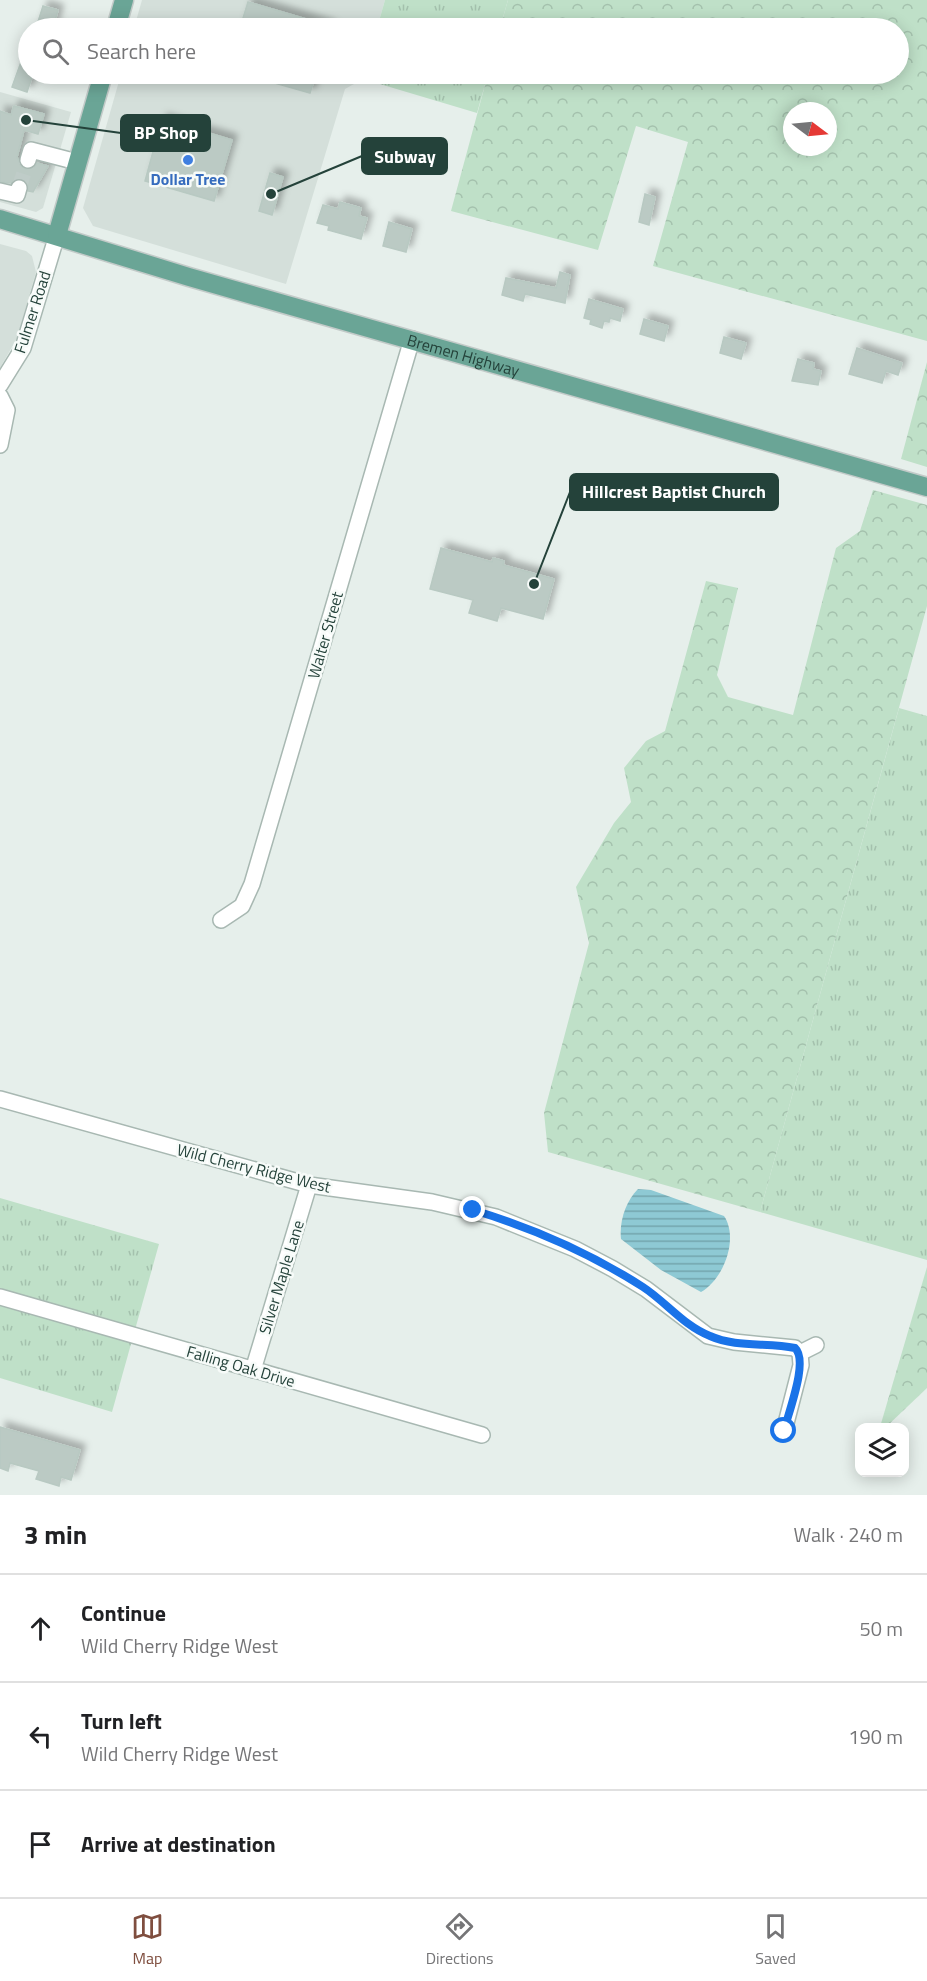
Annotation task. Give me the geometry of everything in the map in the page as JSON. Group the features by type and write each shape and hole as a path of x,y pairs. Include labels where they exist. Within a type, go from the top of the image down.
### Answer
{"main road":[{"path":"119,18 124,0"},
{"path":"57,235 100,84"},
{"name":"Bremen Highway","path":"0,219 189,277 927,487"}],"street":[{"path":"28,160 31,150 78,162"},
{"path":"0,191 17,195 19,188"},
{"name":"Fulmer Road","path":"0,385 23,348 57,235"},
{"name":"Walter Street","path":"221,920 242,906 252,884 412,339"},
{"path":"0,396 7,410 0,445"},
{"name":"Wild Cherry Ridge West","path":"0,1099 309,1185 432,1202 496,1217 575,1249 613,1269 645,1289 708,1336 734,1342 789,1347 800,1353"},
{"name":"Silver Maple Lane","path":"253,1370 309,1185"},
{"name":"Falling Oak Drive","path":"0,1297 482,1435"},
{"path":"784,1431 801,1365 800,1353 816,1345"}],"shaded area":[{"path":"142,0 385,0 380,18 137,18"},
{"path":"118,84 354,84 345,89 286,284 93,226 83,208"},
{"path":"0,92 71,112 43,208 36,212 0,202"},
{"path":"0,244 26,251 32,256 36,272 17,338 0,368"}],"green space":[{"path":"385,0 508,0 503,18 380,18"},
{"path":"508,0 927,0 927,341 653,266 688,142 636,126 598,250 451,211 485,84 909,84 909,18 503,18"},
{"path":"380,84 485,84 477,113"},
{"path":"927,362 927,467 901,459"},
{"path":"873,490 927,505 927,606 760,1212 548,1152 544,1113 589,943 576,887 614,823 631,802 624,768 646,741 665,731 706,581 738,588 717,675 728,697 793,715 836,548 860,531"},
{"path":"899,708 927,716 927,1260 760,1212"},
{"path":"0,1198 159,1244 112,1412 0,1378"},
{"path":"927,1267 927,1388 890,1423 881,1423"}],"water":[{"path":"638,1189 651,1190 724,1216 730,1235 727,1257 716,1278 701,1292 661,1270 621,1239 624,1212"}],"building":[{"path":"248,2 303,18 243,18"},
{"path":"43,6 58,10 56,18 39,18"},
{"path":"18,70 18,84 30,84 27,92 12,87"},
{"path":"278,84 313,84 310,93"},
{"path":"14,106 44,114 38,134 24,130 17,157 21,166 26,169 34,167 37,163 48,166 33,192 28,191 28,185 22,179 16,179 11,183 0,182 0,111 11,115"},
{"name":"Dollar Tree","path":"162,119 232,140 214,201 145,181"},
{"path":"270,173 283,177 272,215 259,211"},
{"path":"645,194 655,197 649,225 639,222"},
{"path":"340,202 361,208 359,216 367,218 361,239 328,230 329,226 317,223 323,205 338,209"},
{"path":"389,222 412,229 406,252 383,246"},
{"path":"560,272 570,275 565,303 525,294 523,301 502,295 506,278 556,288"},
{"path":"589,299 623,309 620,321 610,318 609,322 604,321 602,328 590,324 591,320 584,318"},
{"path":"644,319 668,326 664,341 640,334"},
{"path":"724,337 746,343 741,359 720,353"},
{"path":"857,348 902,363 898,375 886,371 882,383 849,374"},
{"path":"798,359 814,363 813,369 821,371 818,385 792,381"},
{"path":"441,548 492,562 493,558 504,561 503,565 554,579 543,619 501,608 497,621 469,613 473,600 430,589"},
{"path":"0,1427 80,1450 71,1480 61,1477 59,1486 36,1479 39,1471 10,1463 8,1471 0,1468"}],"tunnel":[{"path":"19,188 28,160"}],"place":[{"name":"BP Shop","path":"26,120"},
{"name":"Dollar Tree","path":"188,160"},
{"name":"Subway","path":"271,194"},
{"name":"Hillcrest Baptist Church","path":"534,584"}],"route":[{"path":"473,1210 531,1230 613,1269 645,1289 708,1336 722,1341 795,1348 802,1358 784,1431"}]}
